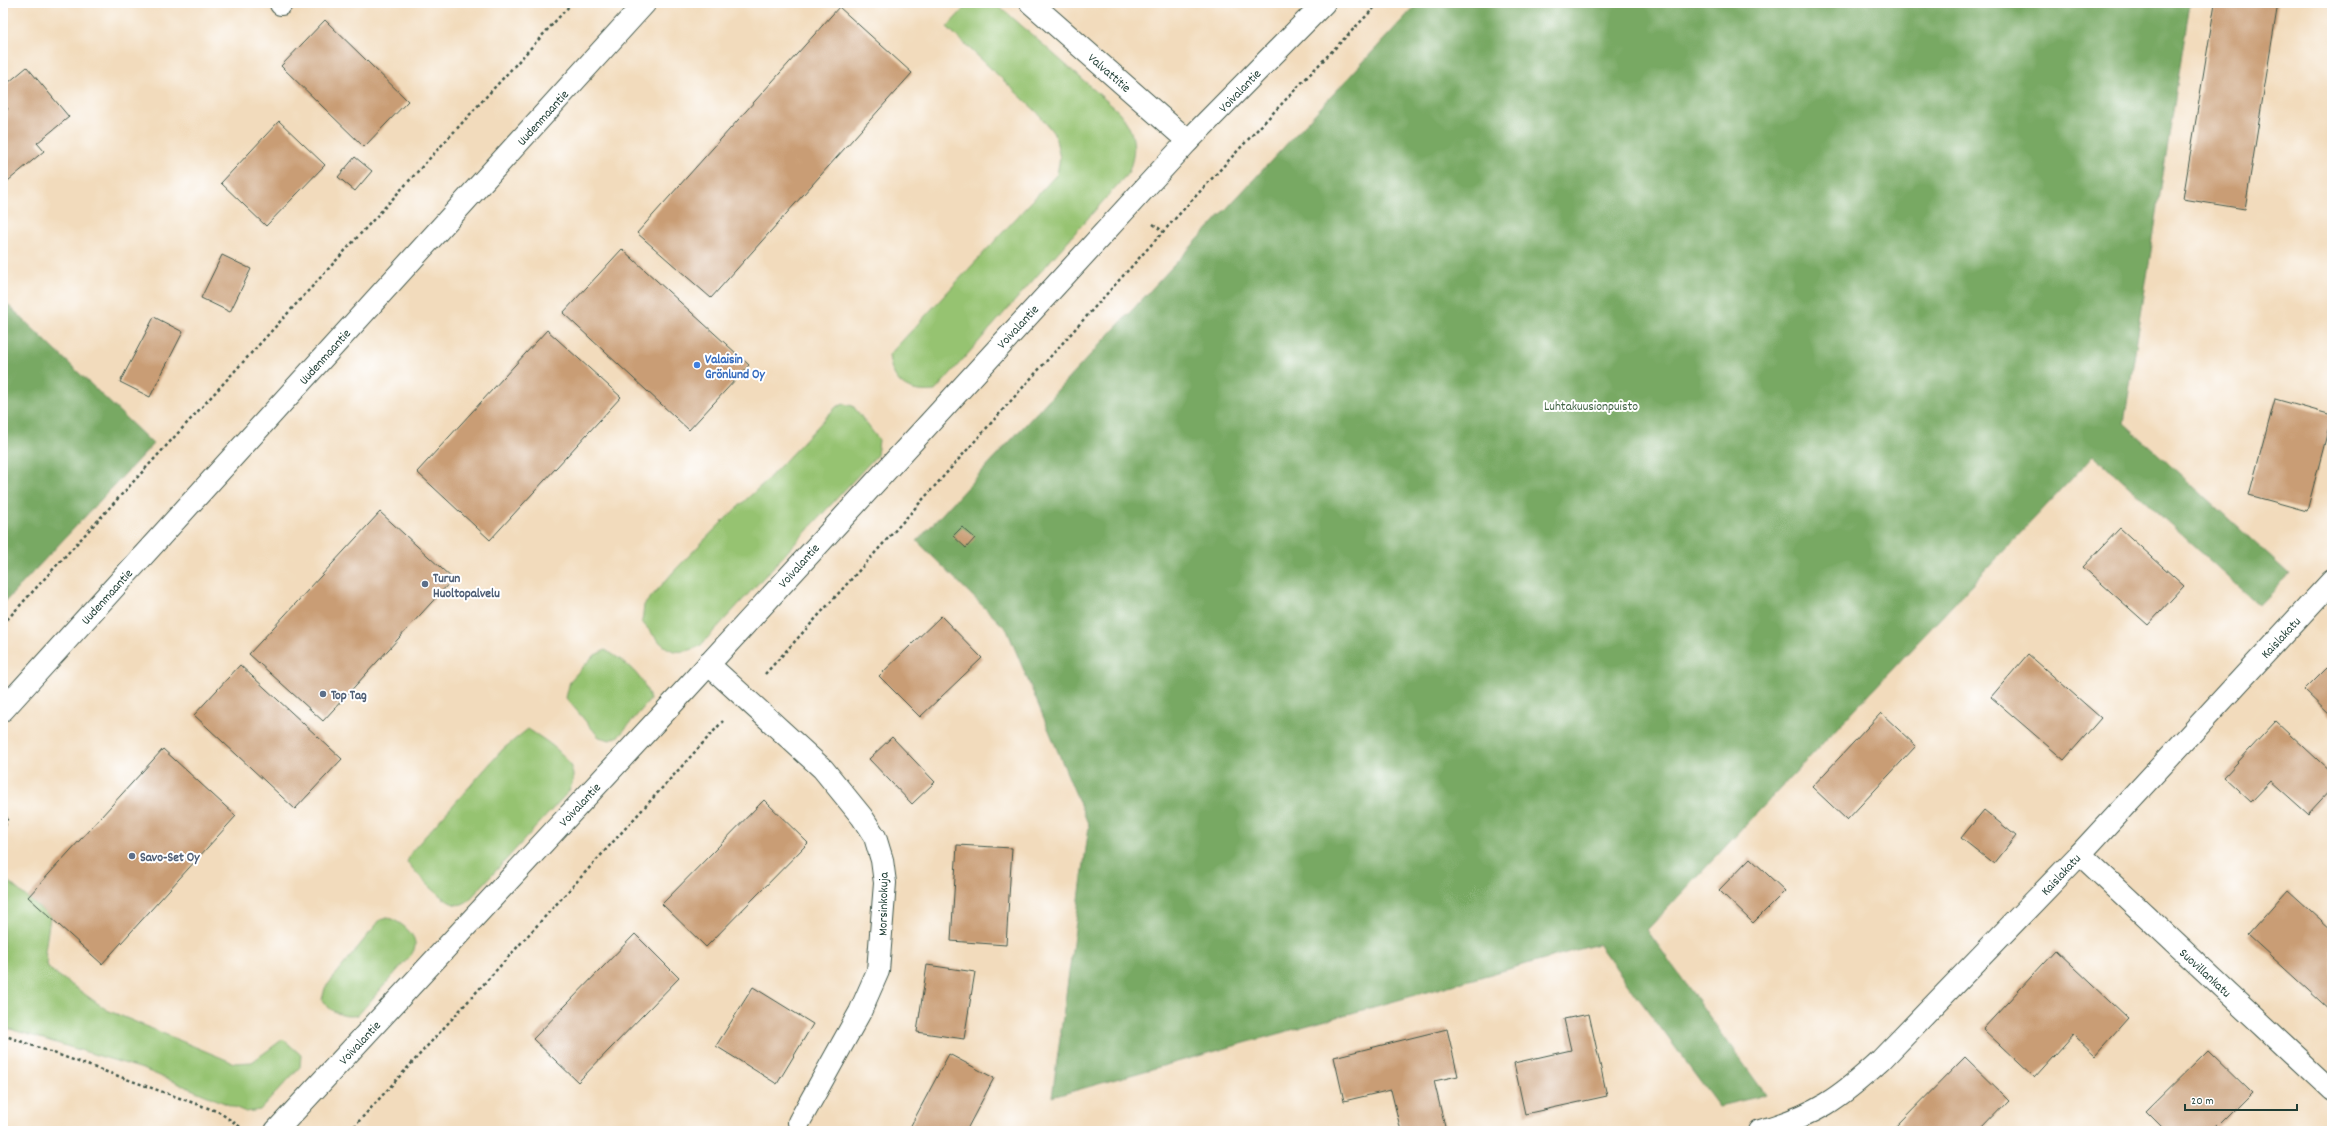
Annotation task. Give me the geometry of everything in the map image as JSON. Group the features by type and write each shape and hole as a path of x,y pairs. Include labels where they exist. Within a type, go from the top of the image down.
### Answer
{"street":[{"name":"Uudenmaantie","path":"3,710 645,3"},
{"name":"Valvattitie","path":"1031,3 1188,141"},
{"name":"Voivalantie","path":"276,1131 708,664 1188,141 1324,3"},
{"name":"Kaislakatu","path":"1760,1131 1790,1122 1825,1107 1853,1086 1881,1060 2080,854 2332,581"},
{"name":"Morsinkokuja","path":"708,664 745,696 823,769 875,837 882,860 885,883 878,971 860,1012 799,1122"},
{"name":"Suovillankatu","path":"2080,854 2332,1090"}],"path":[{"path":"3,624 572,3"},
{"path":"350,1131 900,527 1235,152 1379,3"},
{"path":"3,806 7,819 3,834"},
{"path":"3,1035 219,1112 246,1131"}],"green space":[{"path":"969,3 996,3 1118,111 1124,118 1131,133 1134,148 1133,156 1128,173 935,391 916,391 903,385 897,379 891,365 889,355 1057,174 1060,158 1055,135 1038,113 947,27"},
{"name":"Luhtakuusionpuisto","path":"1418,3 2190,3 2124,423 2289,574 2259,605 2094,455 1647,930 1766,1095 1719,1106 1598,944 1052,1097 1089,826 1007,630 917,541"},
{"path":"3,300 153,444 3,604"},
{"path":"844,404 853,406 879,440 877,455 700,646 681,652 666,648 642,622 644,605 676,569 723,521 765,482 836,407"},
{"path":"605,650 627,664 633,670 644,684 650,700 619,736 610,740 599,737 566,698 570,681 593,656"},
{"path":"528,729 549,743 564,756 569,763 573,779 569,791 469,900 458,905 449,902 429,886 407,862 412,851 503,749"},
{"path":"3,877 50,917 45,951 48,968 107,1010 234,1063 252,1062 283,1039 301,1055 300,1067 260,1110 246,1112 143,1069 3,1027"},
{"path":"387,918 400,923 412,935 415,948 411,955 358,1015 347,1016 333,1011 322,1000 325,988 380,920"}],"building":[{"path":"2215,3 2278,3 2245,209 2183,199"},
{"path":"839,7 912,73 711,298 637,233"},
{"path":"325,20 408,101 364,147 281,66"},
{"path":"27,67 69,117 37,143 44,151 3,185 3,113 8,109 3,102 3,87"},
{"path":"279,121 325,165 266,226 221,183"},
{"path":"355,157 372,171 355,191 338,177"},
{"path":"622,249 749,365 689,430 563,313"},
{"path":"222,255 251,269 230,312 201,298"},
{"path":"154,317 183,332 150,397 120,382"},
{"path":"547,330 621,397 490,540 417,472"},
{"path":"2275,399 2332,415 2307,511 2249,495"},
{"path":"380,512 453,579 323,721 249,654"},
{"path":"962,527 975,538 966,548 953,536"},
{"path":"2120,528 2184,586 2148,625 2083,567"},
{"path":"941,616 982,658 920,717 879,676"},
{"path":"2028,654 2101,718 2064,760 1991,697"},
{"path":"2332,662 2332,717 2304,690"},
{"path":"240,665 342,759 295,809 194,715"},
{"path":"1881,713 1916,746 1847,820 1812,787"},
{"path":"2276,721 2332,773 2332,788 2308,814 2271,781 2251,802 2224,777"},
{"path":"892,737 935,782 912,804 869,759"},
{"path":"163,749 236,816 102,964 28,897"},
{"path":"764,800 808,843 706,947 662,904"},
{"path":"1984,810 2016,836 1994,864 1961,838"},
{"path":"957,845 1012,848 1006,945 951,941"},
{"path":"1750,858 1785,891 1753,923 1719,890"},
{"path":"2288,890 2332,930 2332,1012 2248,935"},
{"path":"635,934 679,978 578,1082 533,1039"},
{"path":"2056,950 2128,1018 2095,1055 2074,1035 2035,1078 1983,1029"},
{"path":"927,965 975,972 964,1039 917,1032"},
{"path":"753,987 813,1024 777,1084 716,1046"},
{"path":"1589,1014 1607,1096 1525,1114 1514,1063 1571,1050 1564,1019"},
{"path":"1447,1029 1458,1076 1434,1081 1446,1131 1401,1131 1391,1090 1344,1101 1334,1057"},
{"path":"2208,1050 2252,1093 2214,1131 2166,1131 2146,1111"},
{"path":"949,1054 994,1078 966,1131 908,1131"},
{"path":"1965,1057 2009,1100 1979,1131 1892,1131"}],"place":[{"name":"Valaisin Grönlund Oy","path":"697,365"},
{"name":"Turun Huoltopalvelu","path":"425,584"},
{"name":"Top Tag","path":"323,694"},
{"name":"Savo-Set Oy","path":"132,856"}]}
